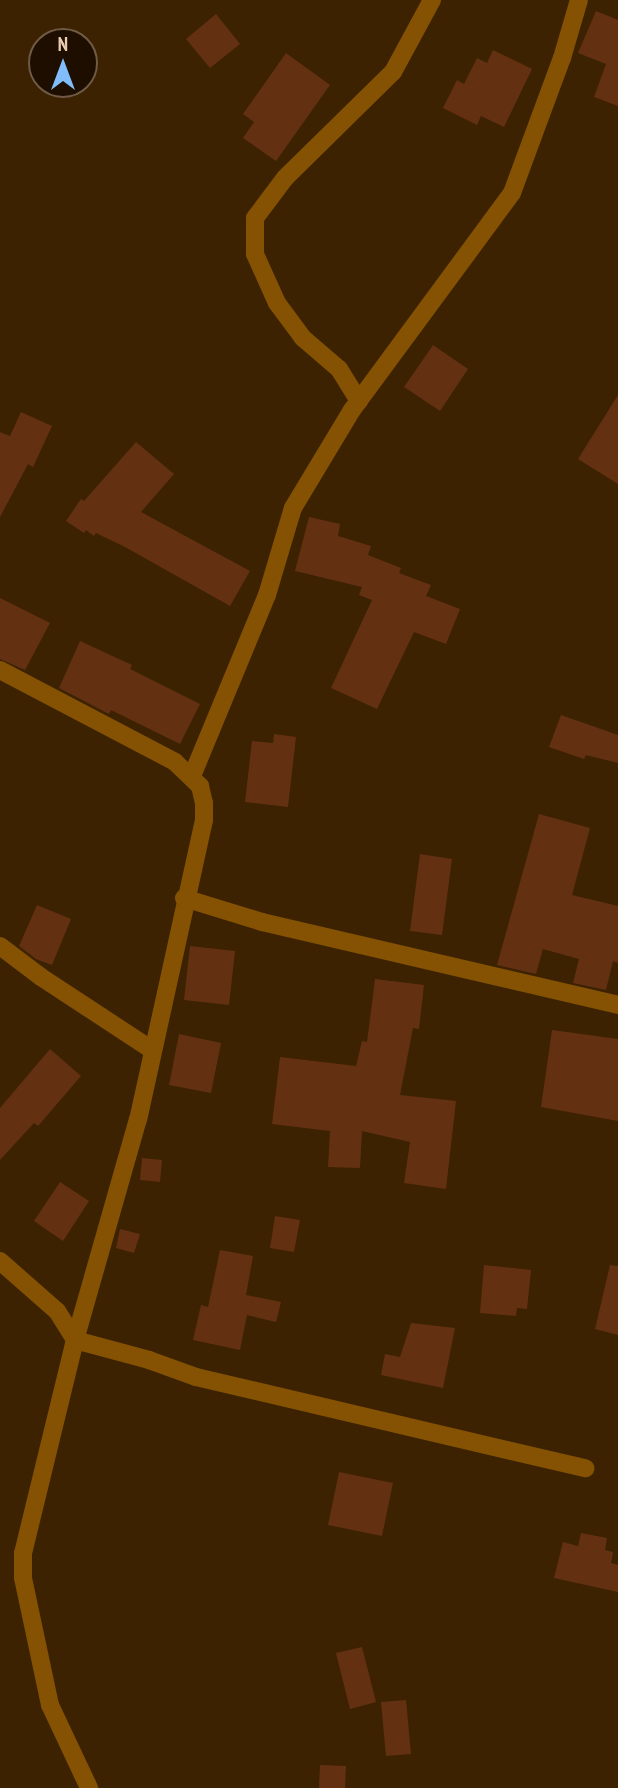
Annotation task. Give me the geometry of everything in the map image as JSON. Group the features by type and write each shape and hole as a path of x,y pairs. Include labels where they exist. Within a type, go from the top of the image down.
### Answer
{"street":[{"path":"359,401 339,369 303,338 277,303 255,254 255,218 285,178 393,72 432,0"},
{"path":"192,776 267,594 293,508 359,401 512,193 562,58 579,0"},
{"path":"0,670 175,762 200,786 204,820 184,898 138,1119 75,1340 23,1553 23,1578 50,1705 89,1788"},
{"path":"184,898 262,922 618,1005"},
{"path":"0,946 41,977 152,1050"},
{"path":"0,1261 57,1311 75,1340 149,1360 196,1377 585,1468"}],"building":[{"path":"596,11 618,20 618,106 594,97 606,64 578,53"},
{"path":"216,14 240,44 210,68 186,39"},
{"path":"493,50 532,69 504,127 481,116 477,125 443,108 457,80 464,84 477,58 487,63"},
{"path":"286,53 330,85 276,161 243,138 254,122 243,114"},
{"path":"433,345 468,369 440,411 404,387"},
{"path":"618,395 618,484 578,459"},
{"path":"21,412 52,426 33,467 28,464 0,517 0,432 10,436"},
{"path":"136,442 174,474 141,512 250,571 230,606 125,547 96,533 94,536 86,530 84,533 66,521 81,499 84,501"},
{"path":"309,517 340,524 338,536 371,546 368,555 401,568 399,573 431,585 426,596 460,609 446,644 414,632 377,709 331,688 372,600 359,595 362,587 295,571"},
{"path":"0,598 50,623 25,670 0,659"},
{"path":"80,641 132,665 130,669 200,704 180,744 111,710 109,714 59,688"},
{"path":"561,715 618,735 618,763 586,755 584,759 549,747"},
{"path":"274,734 296,737 288,807 245,802 252,741 273,743"},
{"path":"539,814 590,828 572,895 618,906 618,963 613,961 606,990 573,983 579,959 543,949 536,974 497,965"},
{"path":"420,854 452,859 442,935 410,931"},
{"path":"37,905 71,919 52,965 36,959 19,946"},
{"path":"190,946 235,951 229,1005 184,1000"},
{"path":"375,979 424,985 419,1029 413,1028 400,1095 456,1101 446,1189 404,1183 410,1142 362,1131 360,1168 328,1167 330,1131 272,1124 280,1057 356,1066 362,1041 367,1042"},
{"path":"552,1030 618,1039 618,1121 541,1107"},
{"path":"179,1034 221,1043 211,1093 169,1085"},
{"path":"50,1049 81,1076 38,1126 34,1123 0,1160 0,1108"},
{"path":"142,1158 162,1160 160,1182 140,1180"},
{"path":"60,1182 89,1201 63,1241 34,1221"},
{"path":"275,1216 300,1220 294,1252 270,1248"},
{"path":"120,1229 140,1234 134,1253 116,1248"},
{"path":"220,1250 253,1256 246,1295 281,1302 276,1322 247,1315 240,1350 193,1340 201,1305 208,1307"},
{"path":"484,1265 531,1270 527,1309 517,1308 516,1316 480,1313"},
{"path":"610,1265 618,1266 618,1335 595,1329"},
{"path":"411,1323 455,1328 443,1388 381,1375 385,1354 400,1357"},
{"path":"339,1472 393,1483 382,1536 328,1525"},
{"path":"581,1533 607,1538 605,1550 613,1552 611,1563 618,1565 618,1592 554,1578 563,1542 578,1546"},
{"path":"362,1647 376,1702 350,1709 336,1653"},
{"path":"406,1700 411,1754 386,1756 381,1702"},
{"path":"320,1765 346,1766 345,1788 319,1788"}]}
